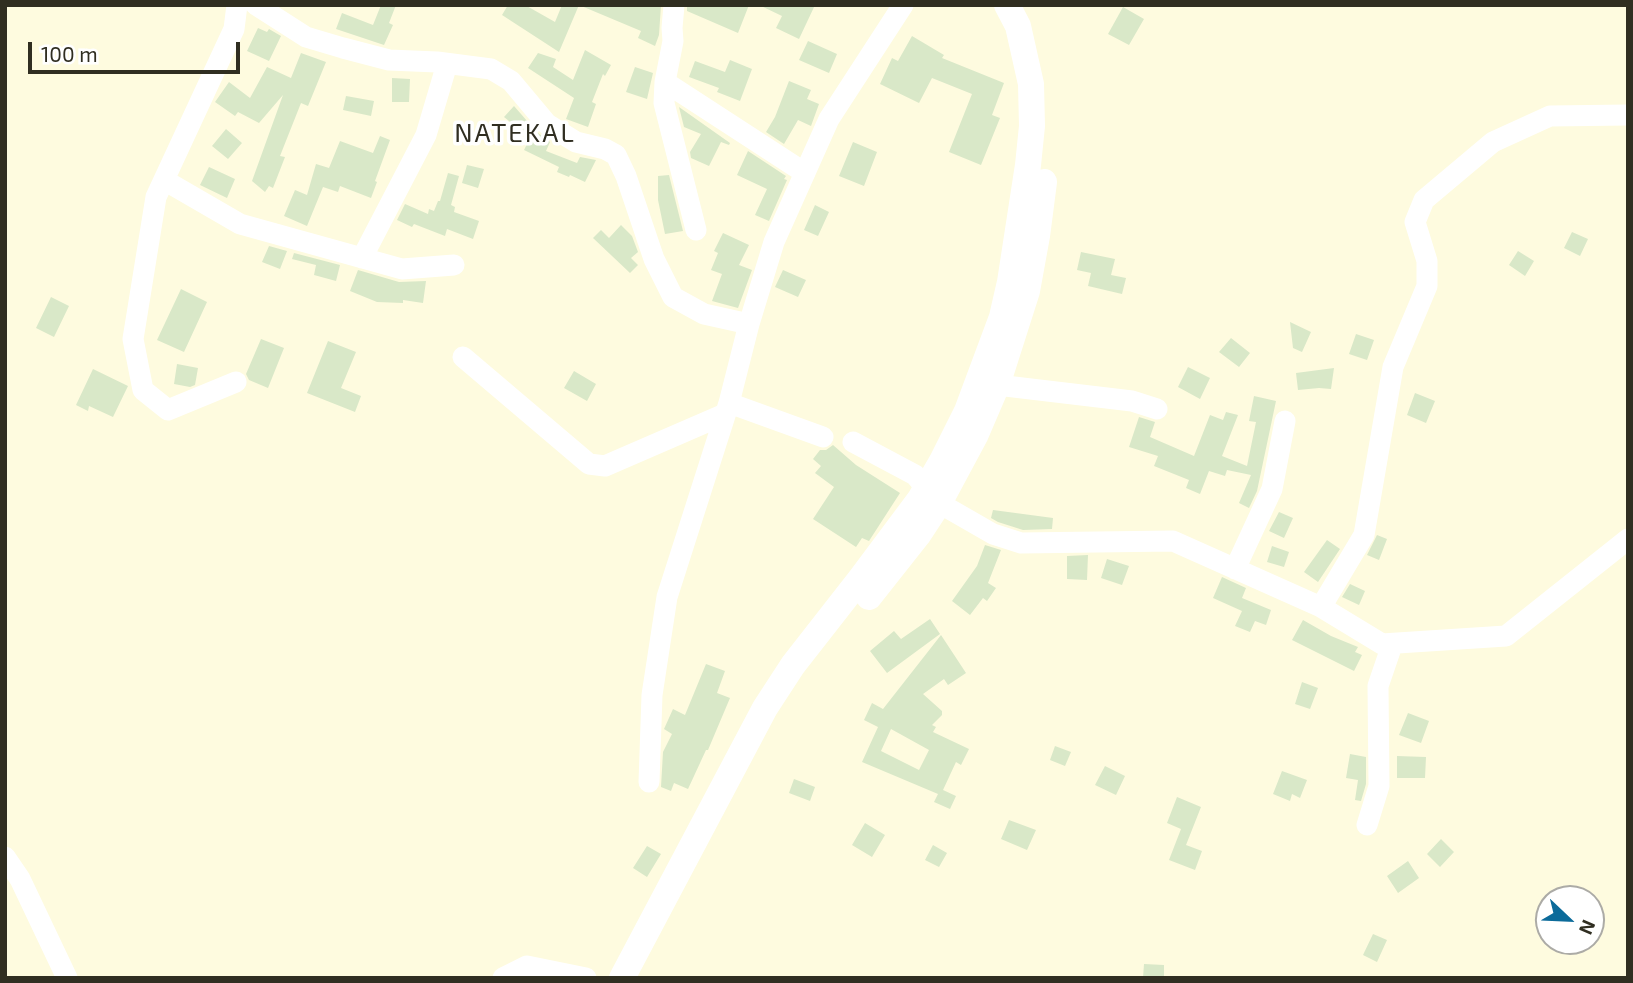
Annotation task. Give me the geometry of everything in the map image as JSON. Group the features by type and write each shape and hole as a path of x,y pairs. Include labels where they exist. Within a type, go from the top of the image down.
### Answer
{"main road":[{"path":"641,978 782,712 811,669 906,551 933,495 967,411 1002,317 1023,205 1032,127 1031,84 1021,36 1007,5"},
{"path":"622,978 765,708 793,665 876,559 933,495 976,434 998,385 1027,291 1037,236 1047,146 1050,103 1046,67 1038,33 1027,5"}],"street":[{"path":"236,382 168,410 143,390 133,339 156,197 234,29 237,5"},
{"path":"256,5 306,37 389,60 491,69 511,81 547,124 576,142 617,155 654,259 673,297 705,314 749,324"},
{"path":"674,5 671,28 673,41 664,103 696,230"},
{"path":"649,782 652,695 667,597 727,409 774,243 830,119 903,5"},
{"path":"362,258 426,135 447,64"},
{"path":"665,82 805,173"},
{"path":"1321,607 1364,535 1393,367 1427,286 1427,261 1415,222 1424,200 1493,142 1550,116 1628,116"},
{"path":"164,180 240,224 402,269 454,265"},
{"path":"463,357 589,464 605,466 727,409 823,437"},
{"path":"998,385 1132,401 1157,409"},
{"path":"1236,569 1272,489 1285,421"},
{"path":"853,442 915,475 933,495 993,534 1021,543 1173,541 1321,607 1382,644 1392,645 1378,686 1379,786 1367,825"},
{"path":"1382,644 1506,636 1628,539"},
{"path":"5,857 20,879 66,978"},
{"path":"503,978 527,966 586,978"}],"building":[{"path":"381,5 396,5 389,23 393,25 384,45 336,29 342,13 373,25"},
{"path":"508,5 525,5 555,22 562,5 579,5 559,52 502,15"},
{"path":"579,5 661,5 659,35 655,46 638,38 641,31"},
{"path":"687,5 749,5 738,33 687,11"},
{"path":"759,5 815,5 799,39 776,28 782,16"},
{"path":"1123,7 1144,19 1129,45 1108,34"},
{"path":"258,28 267,32 269,29 281,36 269,61 247,51"},
{"path":"912,36 944,55 942,58 1004,83 992,115 1000,118 981,165 949,152 972,94 932,78 919,103 880,84 892,58 898,61"},
{"path":"808,41 837,54 829,73 799,60"},
{"path":"585,50 611,65 605,76 603,74 592,102 596,104 588,127 566,119 574,98 528,68 538,53 556,59 553,67 573,80"},
{"path":"301,53 326,62 308,106 301,103 280,156 285,157 273,188 269,186 265,192 252,181 283,95 259,123 238,112 235,116 215,102 229,82 250,98 267,67 291,78"},
{"path":"730,60 752,69 740,101 717,92 719,88 689,77 695,61 725,72"},
{"path":"635,67 653,73 647,99 626,92"},
{"path":"392,78 410,79 409,102 392,102"},
{"path":"789,81 811,90 807,99 819,104 811,126 798,120 784,144 766,132"},
{"path":"346,96 374,101 371,116 343,110"},
{"path":"514,106 528,122 526,124 550,142 546,151 577,163 580,157 596,160 585,182 557,172 559,167 524,150 530,138 504,117"},
{"path":"679,107 730,143 721,142 709,166 691,158 690,152 701,134 684,127"},
{"path":"226,129 242,143 228,159 212,146"},
{"path":"380,136 390,140 371,198 340,186 338,192 323,187 307,226 284,216 295,190 307,195 316,164 329,168 340,141 373,153"},
{"path":"853,142 877,152 864,186 839,176"},
{"path":"748,151 786,176 784,179 787,180 769,221 755,215 767,189 737,175"},
{"path":"467,165 484,169 478,188 462,183"},
{"path":"209,167 235,179 227,198 200,185"},
{"path":"448,173 459,176 451,205 455,207 454,212 479,221 473,239 447,229 445,236 397,220 405,204 428,214 429,209 434,211 440,201"},
{"path":"669,175 683,231 665,234 658,200 658,176"},
{"path":"815,205 829,212 818,236 804,230"},
{"path":"621,225 632,236 638,252 631,258 638,265 630,273 593,238 601,230 609,238"},
{"path":"1572,232 1588,239 1580,256 1564,248"},
{"path":"723,233 749,245 739,265 752,270 738,308 712,301 722,274 711,270 718,253 714,251"},
{"path":"269,246 287,251 280,269 262,262"},
{"path":"1518,251 1534,261 1525,276 1509,265"},
{"path":"1081,252 1115,259 1111,275 1126,278 1122,294 1088,286 1091,273 1077,270"},
{"path":"294,253 340,265 336,281 314,275 316,265 292,259"},
{"path":"358,270 399,282 426,281 423,303 403,300 403,303 377,302 350,291"},
{"path":"783,270 806,280 798,297 775,287"},
{"path":"181,289 207,302 184,352 157,340"},
{"path":"51,297 69,306 54,337 36,328"},
{"path":"1290,322 1311,332 1302,352 1293,348"},
{"path":"1356,334 1374,340 1367,360 1349,354"},
{"path":"1231,338 1250,353 1239,367 1219,352"},
{"path":"261,339 284,348 268,388 249,380 246,374"},
{"path":"328,341 356,352 341,388 361,396 355,412 307,393"},
{"path":"177,364 198,368 195,385 190,387 174,384"},
{"path":"1188,367 1210,378 1200,399 1178,387"},
{"path":"1334,368 1331,389 1298,390 1296,373"},
{"path":"93,369 128,386 113,417 89,406 88,411 76,405"},
{"path":"574,371 596,384 587,401 564,388"},
{"path":"1415,393 1435,401 1426,423 1407,415"},
{"path":"1254,396 1276,401 1257,491 1249,508 1239,503 1251,475 1227,470 1225,476 1209,471 1200,494 1186,488 1189,480 1154,466 1158,456 1129,447 1139,417 1155,422 1150,437 1194,456 1210,415 1223,420 1226,412 1238,415 1222,456 1247,466 1256,422 1249,421"},
{"path":"833,445 856,465 900,493 869,541 862,538 856,547 813,519 834,487 815,473 821,466 813,459 820,450 826,450"},
{"path":"993,510 1053,518 1052,529 1023,530 998,522 991,518"},
{"path":"1279,512 1293,518 1284,538 1269,531"},
{"path":"1377,535 1387,539 1379,560 1367,555"},
{"path":"1327,540 1340,549 1318,582 1304,572"},
{"path":"985,545 1001,550 988,583 996,588 987,601 983,598 970,615 952,601 977,566"},
{"path":"1272,546 1289,552 1284,567 1267,562"},
{"path":"1088,555 1087,580 1067,579 1067,556"},
{"path":"1107,559 1129,566 1122,585 1101,578"},
{"path":"1222,577 1246,588 1242,598 1271,610 1266,625 1255,621 1250,632 1235,626 1242,611 1213,598"},
{"path":"1350,584 1365,591 1359,605 1342,597"},
{"path":"930,619 940,634 887,673 870,651 894,631 901,639"},
{"path":"1303,620 1358,647 1355,652 1362,655 1354,671 1292,640"},
{"path":"941,635 966,673 948,685 944,679 923,694 942,711 942,715 932,725 936,727 933,732 969,749 961,765 956,762 943,790 956,796 950,809 934,802 938,794 862,762 878,727 864,720 872,703 883,709","holes":["891,729 929,750 919,770 881,751"]},
{"path":"706,664 725,671 717,693 730,698 688,789 674,783 671,791 661,787 663,752 672,734 664,729 673,709 685,715"},
{"path":"1302,682 1318,688 1310,709 1295,704"},
{"path":"1408,713 1429,721 1421,743 1399,735"},
{"path":"1055,746 1071,752 1065,766 1050,760"},
{"path":"1350,754 1366,757 1366,784 1361,801 1355,800 1358,780 1346,778"},
{"path":"1397,756 1426,757 1425,778 1397,778"},
{"path":"1105,766 1125,776 1116,795 1095,785"},
{"path":"1282,771 1307,780 1300,798 1292,794 1290,801 1273,794"},
{"path":"794,779 815,787 810,801 789,793"},
{"path":"1177,797 1201,807 1186,845 1202,851 1195,870 1169,860 1181,829 1167,823"},
{"path":"1009,820 1036,830 1027,850 1001,839"},
{"path":"865,823 885,835 872,857 852,845"},
{"path":"1441,839 1454,852 1440,867 1427,854"},
{"path":"933,845 947,853 939,867 925,860"},
{"path":"647,846 661,854 647,877 633,868"},
{"path":"1408,861 1419,878 1398,893 1387,876"},
{"path":"1373,934 1387,940 1377,962 1363,955"},
{"path":"1144,964 1164,965 1164,978 1143,978"}],"district":[{"name":"NATEKAL","path":"515,133"}]}
